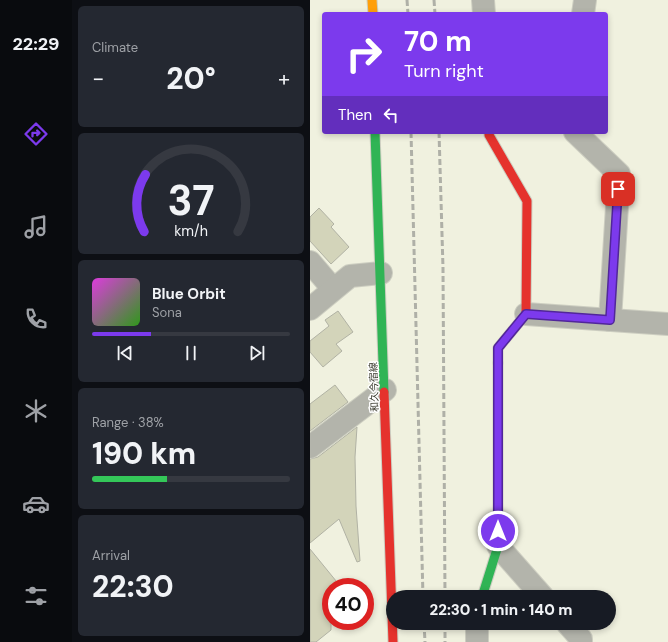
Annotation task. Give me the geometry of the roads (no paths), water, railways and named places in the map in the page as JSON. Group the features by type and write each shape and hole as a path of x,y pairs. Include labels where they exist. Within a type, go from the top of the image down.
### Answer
{"main road":[{"path":"372,0 373,12"},
{"name":"和久今宿線","path":"375,134 393,642"},
{"path":"484,590 498,546 498,348 526,314 527,201 489,134"}],"street":[{"path":"483,0 484,12"},
{"path":"583,12 585,0"},
{"path":"577,134 619,174 610,320"},
{"path":"310,262 333,289"},
{"path":"310,308 350,276 381,273"},
{"path":"526,314 668,324"},
{"path":"310,447 385,390"},
{"path":"498,546 538,590"},
{"path":"477,630 477,642"},
{"path":"573,630 582,642"}],"railway":[{"path":"407,0 408,12"},
{"path":"434,0 435,12"},
{"path":"411,134 423,590"},
{"path":"439,134 443,268 445,590"},
{"path":"424,630 425,642"},
{"path":"445,630 445,642"}]}
